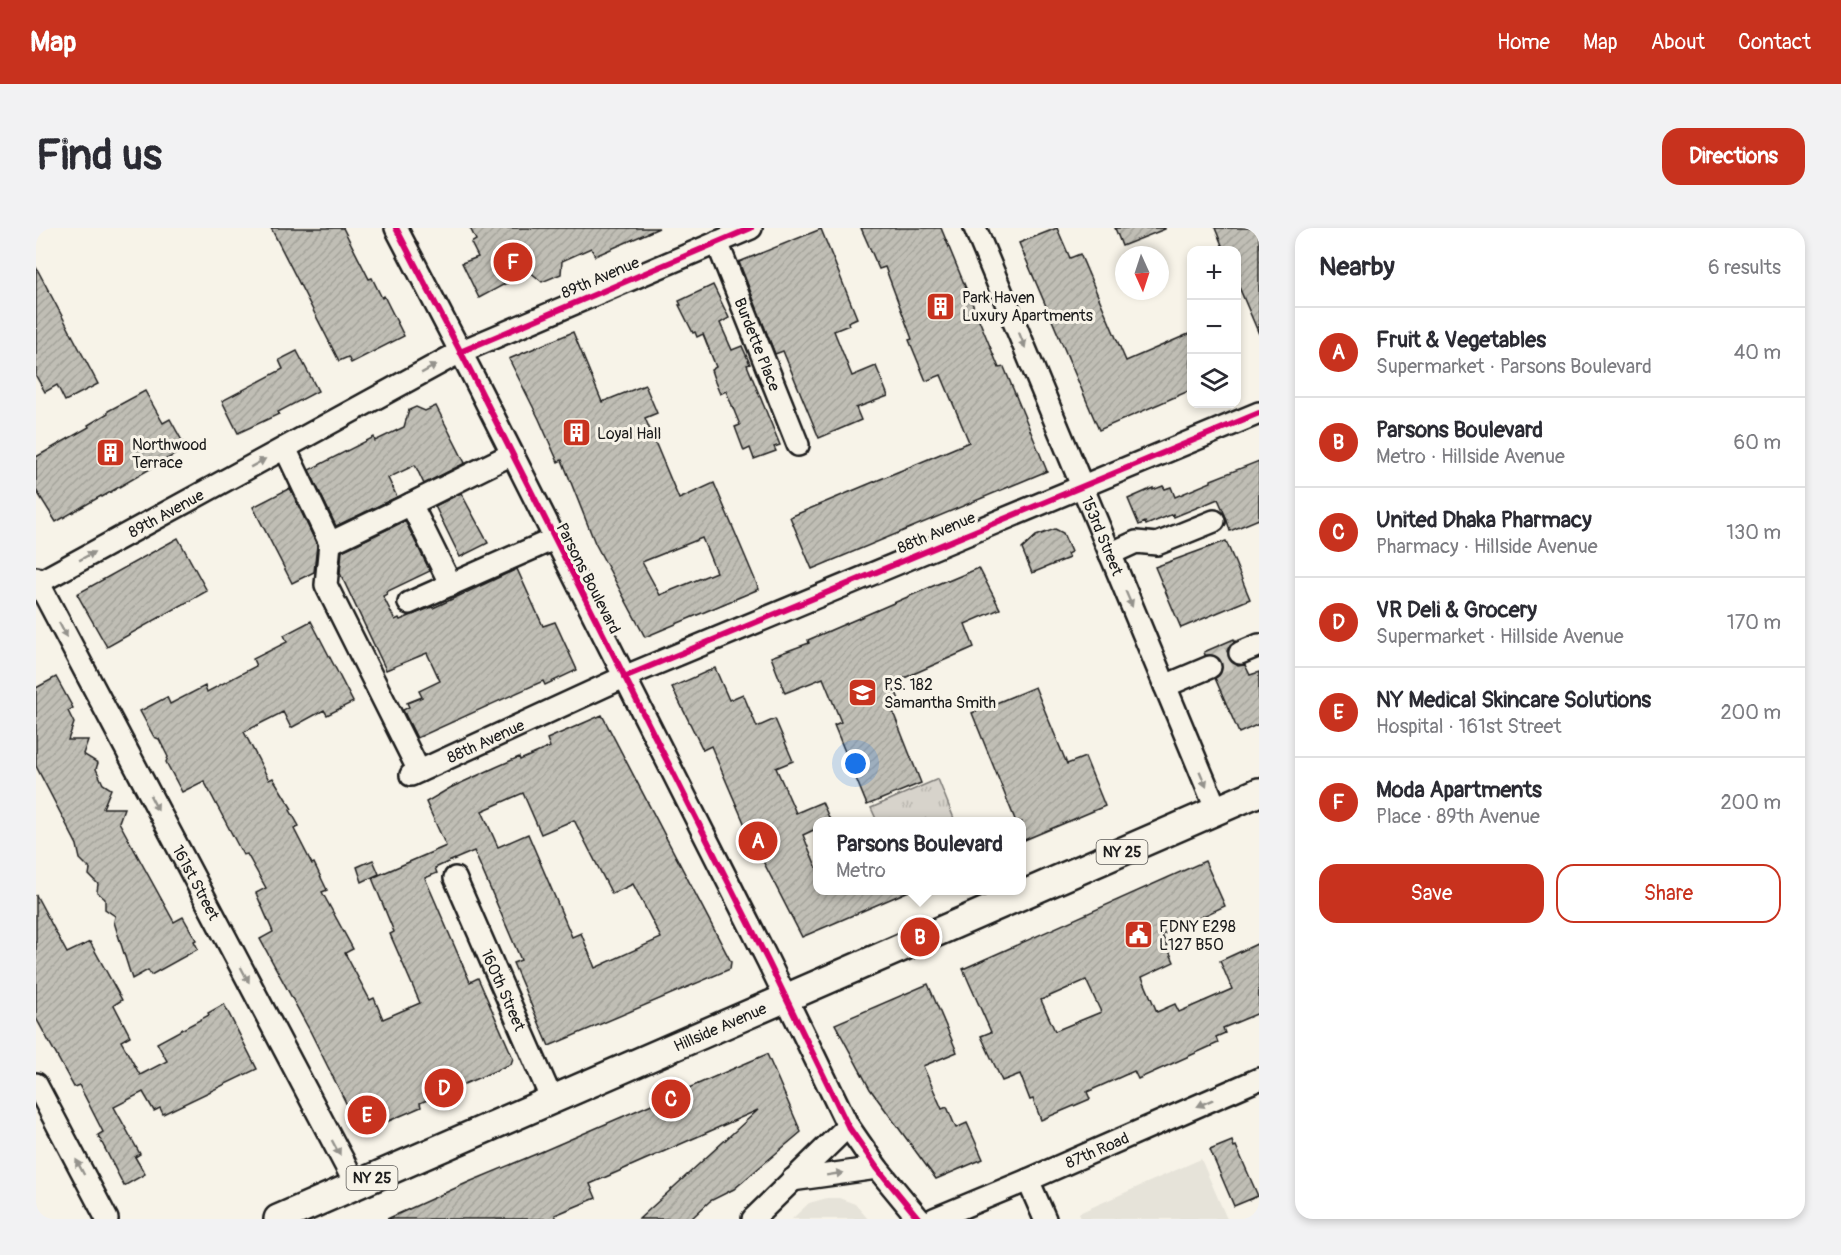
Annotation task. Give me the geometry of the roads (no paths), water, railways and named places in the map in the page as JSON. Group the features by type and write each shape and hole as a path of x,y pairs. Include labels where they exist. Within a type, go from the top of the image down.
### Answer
{"main road":[{"name":"Hillside Avenue","path":"1026,894 1259,792"},
{"name":"Hillside Avenue","path":"278,1219 1023,895"}],"street":[{"name":"Parsons Boulevard","path":"396,228 555,538 848,1126 877,1168 919,1219"},
{"name":"89th Avenue","path":"37,582 460,352 751,228"},
{"name":"153rd Street","path":"975,228 1216,811"},
{"name":"Burdette Place","path":"717,242 798,445"},
{"name":"88th Avenue","path":"330,543 326,585 415,773 624,677 1259,413"},
{"path":"285,448 330,543 512,454"},
{"path":"411,504 451,585"},
{"path":"1110,554 1136,542 1157,544 1214,520"},
{"path":"410,603 555,538"},
{"name":"161st Street","path":"37,582 356,1185"},
{"path":"1165,686 1210,667"},
{"name":"160th Street","path":"455,878 552,1100"},
{"name":"87th Road","path":"934,1219 1259,1079"},
{"path":"36,1084 43,1112 108,1219"},
{"path":"753,1219 848,1126"},
{"path":"792,1180 877,1168"},
{"path":"1028,1180 1045,1219"}],"tunnel":[{"path":"1210,667 1240,653"}],"place":[{"name":"Moda Apartments","path":"513,262"},
{"name":"Park Haven Luxury Apartments","path":"941,306"},
{"name":"Loyal Hall","path":"576,433"},
{"name":"Northwood Terrace","path":"111,453"},
{"name":"P.S. 182 Samantha Smith","path":"863,693"},
{"name":"Fruit & Vegetables","path":"758,841"},
{"name":"FDNY E298 L127 B50","path":"1138,935"},
{"name":"Parsons Boulevard","path":"920,937"},
{"name":"VR Deli & Grocery","path":"444,1088"},
{"name":"United Dhaka Pharmacy","path":"671,1099"},
{"name":"NY Medical Skincare Solutions","path":"367,1115"}]}
